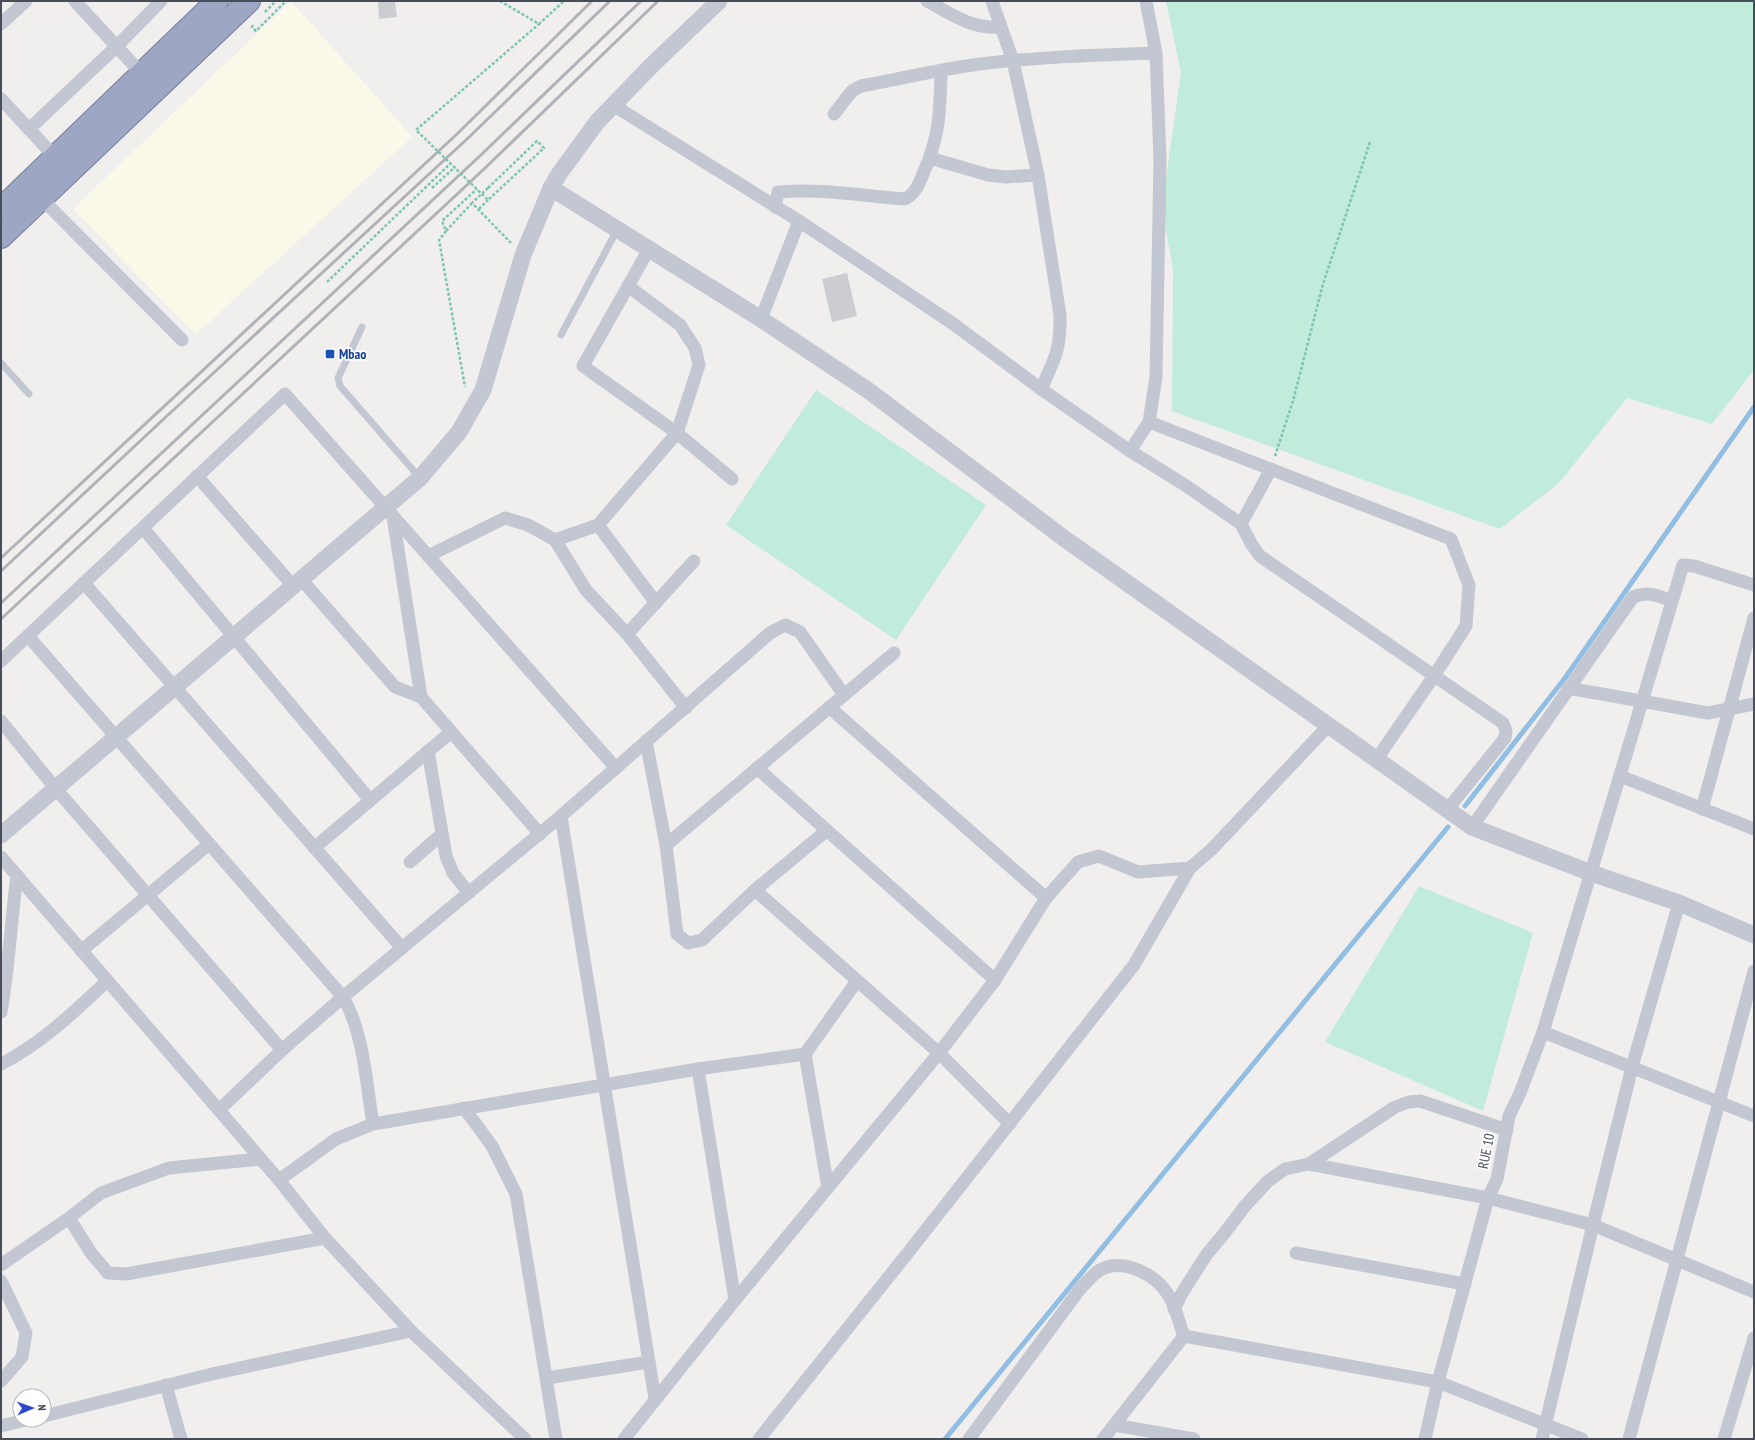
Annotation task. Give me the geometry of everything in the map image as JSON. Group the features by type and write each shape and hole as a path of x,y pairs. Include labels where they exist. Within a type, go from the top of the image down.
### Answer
{"highway":[{"path":"1,209 217,1"},
{"path":"1,237 255,9"}],"street":[{"path":"1,24 26,1"},
{"path":"75,1 141,73"},
{"path":"29,129 117,46 161,1"},
{"path":"1,836 298,583 389,513 420,478 459,432 483,390 523,255 551,188 597,122 651,66 719,1"},
{"path":"928,1 978,26 987,28 1001,27"},
{"path":"992,1 1013,60 1038,175 1060,315 1061,335 1056,356 1041,388"},
{"path":"1130,451 1149,422 1156,377 1160,160 1156,53 1146,1"},
{"path":"834,114 852,91 861,86 978,64 1013,60 1059,56 1156,53"},
{"path":"775,207 778,192 826,192 906,199 911,196 916,190 930,158 940,118 941,71"},
{"path":"1,99 55,157"},
{"path":"613,105 799,222 952,323 1130,451 1185,485 1241,524 1252,545 1260,556 1503,723 1506,731 1505,738 1446,810"},
{"path":"930,158 988,175 1038,175"},
{"path":"551,188 760,319 869,391 1065,539 1472,827 1591,873 1678,903 1754,935"},
{"path":"42,199 182,340"},
{"path":"760,319 799,222"},
{"path":"649,249 583,366 677,433 732,479"},
{"path":"555,540 598,525 677,433 699,365 695,348 680,325 628,286"},
{"path":"1,661 285,394 616,768"},
{"path":"1149,422 1451,540 1469,586 1466,626 1434,676 1376,760"},
{"path":"1241,524 1271,469"},
{"path":"197,476 395,687 421,698 540,834"},
{"path":"389,513 421,698"},
{"path":"428,556 504,518 528,525 555,540 586,590 627,634 686,708"},
{"path":"598,525 656,603"},
{"path":"143,528 370,800"},
{"path":"627,634 694,561"},
{"name":"RUE 10","path":"1425,1439 1438,1382 1488,1198 1497,1179 1509,1116 1520,1093 1543,1032 1683,565 1694,566 1754,585"},
{"path":"84,583 402,948"},
{"path":"1472,827 1633,597 1651,593 1672,601"},
{"path":"1702,809 1754,618"},
{"path":"219,1110 282,1050 343,997 562,816 770,633 785,625 800,632 844,695"},
{"path":"28,636 343,997 352,1012 357,1028 373,1124"},
{"path":"666,845 894,653"},
{"path":"1568,688 1708,713 1754,704"},
{"path":"829,707 1046,898"},
{"path":"1,721 56,789 282,1050"},
{"path":"759,1439 1010,1124 1134,965 1190,868 1212,849 1329,725"},
{"path":"314,848 451,732"},
{"path":"646,741 666,845 677,934 688,943 702,940 755,890 826,831"},
{"path":"428,751 446,856 453,873 469,893"},
{"path":"757,768 995,980"},
{"path":"1620,776 1754,829"},
{"path":"562,816 603,1084 655,1399"},
{"path":"410,862 442,834"},
{"path":"81,951 209,844"},
{"path":"624,1439 735,1300 939,1053 995,980 1046,898 1078,862 1099,856 1138,872 1190,868"},
{"path":"1,857 279,1180 325,1238 411,1331 525,1439"},
{"path":"1,1012 6,985 17,875"},
{"path":"755,890 939,1053 1010,1124"},
{"path":"1542,1439 1632,1067 1678,903"},
{"path":"1628,1439 1754,971"},
{"path":"1,1064 20,1054 62,1022 107,981"},
{"path":"828,1188 805,1054 857,981"},
{"path":"1543,1032 1754,1116"},
{"path":"279,1180 336,1139 373,1124 603,1084 805,1054"},
{"path":"698,1069 735,1300"},
{"path":"1174,1309 1182,1293 1207,1254 1244,1206 1268,1181 1286,1169 1309,1164 1395,1107 1409,1102 1420,1101 1507,1130"},
{"path":"464,1108 492,1146 516,1194 548,1378 556,1439"},
{"path":"1,1265 69,1218 101,1193 169,1168 260,1159"},
{"path":"1309,1164 1488,1198 1593,1225 1754,1292"},
{"path":"69,1218 92,1253 108,1273 126,1274 325,1238"},
{"path":"1296,1253 1465,1284"},
{"path":"969,1439 1080,1289 1100,1270 1114,1265 1125,1266 1146,1274 1158,1281 1169,1296 1184,1336"},
{"path":"1,1281 26,1333 22,1357 1,1381"},
{"path":"52,1414 212,1374 411,1331"},
{"path":"1184,1336 1438,1382 1582,1439"},
{"path":"1103,1439 1184,1336"},
{"path":"1724,1439 1754,1338"},
{"path":"548,1378 649,1362"},
{"path":"166,1385 181,1439"},
{"path":"1,1426 12,1423"},
{"path":"1114,1425 1194,1439"}],"lane":[{"path":"561,335 618,229"},
{"path":"362,327 338,378 340,386 420,478"},
{"path":"1,363 29,394"}],"path":[{"path":"255,9 276,1"},
{"path":"256,22 252,27 256,31 286,1"},
{"path":"500,1 539,24"},
{"path":"488,200 416,130 564,1"},
{"path":"478,397 466,391 439,240 472,203 537,141 544,148 479,209"},
{"path":"1271,469 1293,401 1324,284 1370,142"},
{"path":"327,282 451,163"},
{"path":"432,188 455,167"},
{"path":"446,231 442,221 477,189"},
{"path":"472,203 523,255"}],"shaded area":[{"path":"291,1 412,137 196,334 73,209"}],"green space":[{"path":"1166,1 1754,1 1754,370 1712,424 1627,398 1559,483 1500,529 1172,411 1173,270 1162,207 1181,72"},
{"path":"816,390 986,505 896,640 726,525"},
{"path":"1419,886 1533,933 1483,1111 1325,1042"}],"building":[{"path":"378,1 395,1 397,17 379,19"},
{"path":"847,273 857,316 832,322 822,279"}],"waterway":[{"path":"1465,806 1565,678 1754,407"},
{"path":"945,1439 1448,827"}],"railway":[{"path":"1,558 457,134 592,1"},
{"path":"1,571 466,140 610,1"},
{"path":"1,603 483,153 641,1"},
{"path":"1,619 483,170 658,1"}],"place":[{"name":"Mbao","path":"330,354"}]}
